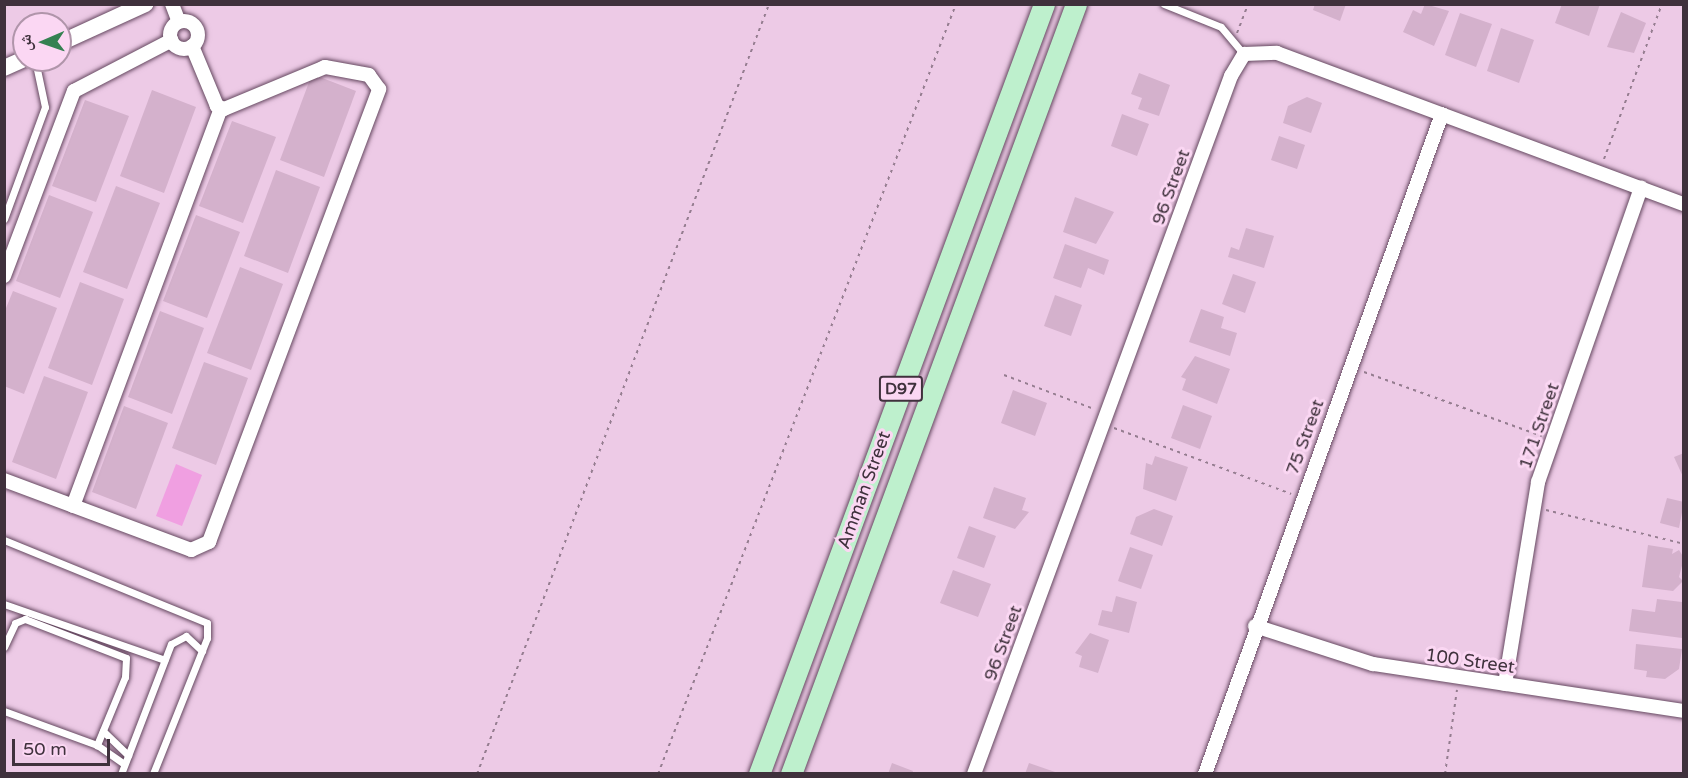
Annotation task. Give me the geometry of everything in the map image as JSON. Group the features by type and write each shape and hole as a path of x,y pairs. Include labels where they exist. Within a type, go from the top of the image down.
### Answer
{"main road":[{"name":"Amman Street","path":"759,774 1044,4"},
{"name":"Amman Street","path":"791,774 1076,4"}],"street":[{"path":"72,37 145,4"},
{"path":"4,276 74,91 172,40 179,22 172,4"},
{"path":"73,506 221,109 192,46 196,28 179,22"},
{"path":"172,40 182,48 192,46"},
{"path":"1244,54 1277,53 1683,204"},
{"name":"96 Street","path":"974,774 1231,76 1244,54"},
{"path":"4,480 191,550 209,542 379,89 369,75 325,66 221,109"},
{"name":"75 Street","path":"1205,774 1255,626 1442,114"},
{"name":"171 Street","path":"1505,684 1531,507 1552,440 1641,188"},
{"name":"100 Street","path":"1255,626 1373,664 1683,711"}],"lane":[{"path":"1164,4 1212,22 1234,40 1244,54"},
{"path":"4,219 45,106 38,72"},
{"path":"4,540 200,616 209,632 153,774"},
{"path":"4,604 123,655 128,666 125,677 97,745"},
{"path":"4,647 10,634 22,619 46,623 165,660"},
{"path":"121,774 165,660 180,636 191,638 202,651"},
{"path":"4,711 97,745 124,764"},
{"path":"103,730 128,755"}],"path":[{"path":"477,774 769,4"},
{"path":"658,774 956,4"},
{"path":"1234,40 1248,4"},
{"path":"1599,172 1662,4"},
{"path":"1350,367 1552,440"},
{"path":"1004,375 1105,419 1302,498"},
{"path":"1531,507 1683,544"},
{"path":"1445,774 1459,677"}],"shaded area":[{"path":"176,464 202,475 182,526 156,516"}],"building":[{"path":"1315,4 1346,4 1340,21 1313,10"},
{"path":"1425,4 1449,11 1434,46 1403,32 1413,10 1421,14"},
{"path":"1562,4 1600,4 1589,36 1555,23"},
{"path":"1621,12 1646,23 1634,53 1607,47"},
{"path":"1460,13 1492,24 1476,67 1445,55"},
{"path":"1501,28 1534,40 1519,83 1487,71"},
{"path":"1139,73 1170,85 1159,116 1138,109 1142,98 1131,94"},
{"path":"312,74 356,91 324,177 280,160"},
{"path":"152,90 196,107 164,193 120,176"},
{"path":"1307,97 1322,103 1311,133 1283,123 1288,106"},
{"path":"85,100 129,116 96,202 52,186"},
{"path":"1122,114 1149,124 1137,156 1111,146"},
{"path":"232,121 276,137 243,223 199,206"},
{"path":"1279,136 1305,145 1297,169 1271,160"},
{"path":"276,170 320,187 288,273 244,256"},
{"path":"116,186 160,203 127,289 83,272"},
{"path":"49,195 93,212 60,298 16,281"},
{"path":"1075,197 1114,212 1096,244 1063,232"},
{"path":"196,215 240,232 207,318 163,301"},
{"path":"1246,228 1274,236 1264,268 1228,257 1231,247 1239,250"},
{"path":"1065,244 1109,260 1104,275 1088,268 1081,288 1053,278"},
{"path":"240,267 283,284 251,370 207,353"},
{"path":"1233,274 1256,282 1245,313 1222,304"},
{"path":"80,282 124,299 92,385 48,368"},
{"path":"13,291 57,308 24,394 4,386 4,313"},
{"path":"1055,295 1082,305 1071,336 1044,326"},
{"path":"1201,309 1224,317 1221,328 1237,333 1230,356 1189,342"},
{"path":"160,311 204,328 172,414 128,397"},
{"path":"1195,356 1230,369 1217,404 1182,390 1186,379 1181,377"},
{"path":"204,362 248,378 216,465 172,448"},
{"path":"44,376 88,392 56,479 12,462"},
{"path":"1013,390 1047,403 1035,436 1001,423"},
{"path":"1183,405 1212,416 1200,449 1171,438"},
{"path":"124,406 168,423 136,509 92,492"},
{"path":"1684,453 1684,479 1674,457"},
{"path":"1155,456 1188,467 1176,501 1143,489 1146,463 1152,465"},
{"path":"994,487 1026,498 1022,510 1029,512 1015,529 983,518"},
{"path":"1667,498 1684,502 1679,528 1660,523"},
{"path":"1154,509 1173,516 1162,546 1130,534 1136,517"},
{"path":"969,526 996,536 984,568 957,558"},
{"path":"1648,545 1673,549 1672,554 1679,550 1684,558 1679,577 1683,581 1673,591 1642,587"},
{"path":"1130,547 1153,555 1141,589 1118,581"},
{"path":"953,570 991,584 978,617 940,603"},
{"path":"1116,596 1137,602 1129,633 1098,625 1102,610 1112,612"},
{"path":"1657,599 1682,602 1682,638 1629,631 1632,609 1655,612"},
{"path":"1090,633 1109,640 1098,673 1079,667 1082,656 1075,653"},
{"path":"1636,644 1682,649 1679,669 1665,679 1646,677 1647,671 1634,669"},
{"path":"892,763 913,771 912,774 888,774"},
{"path":"1029,763 1058,773 1058,774 1025,774"}]}
